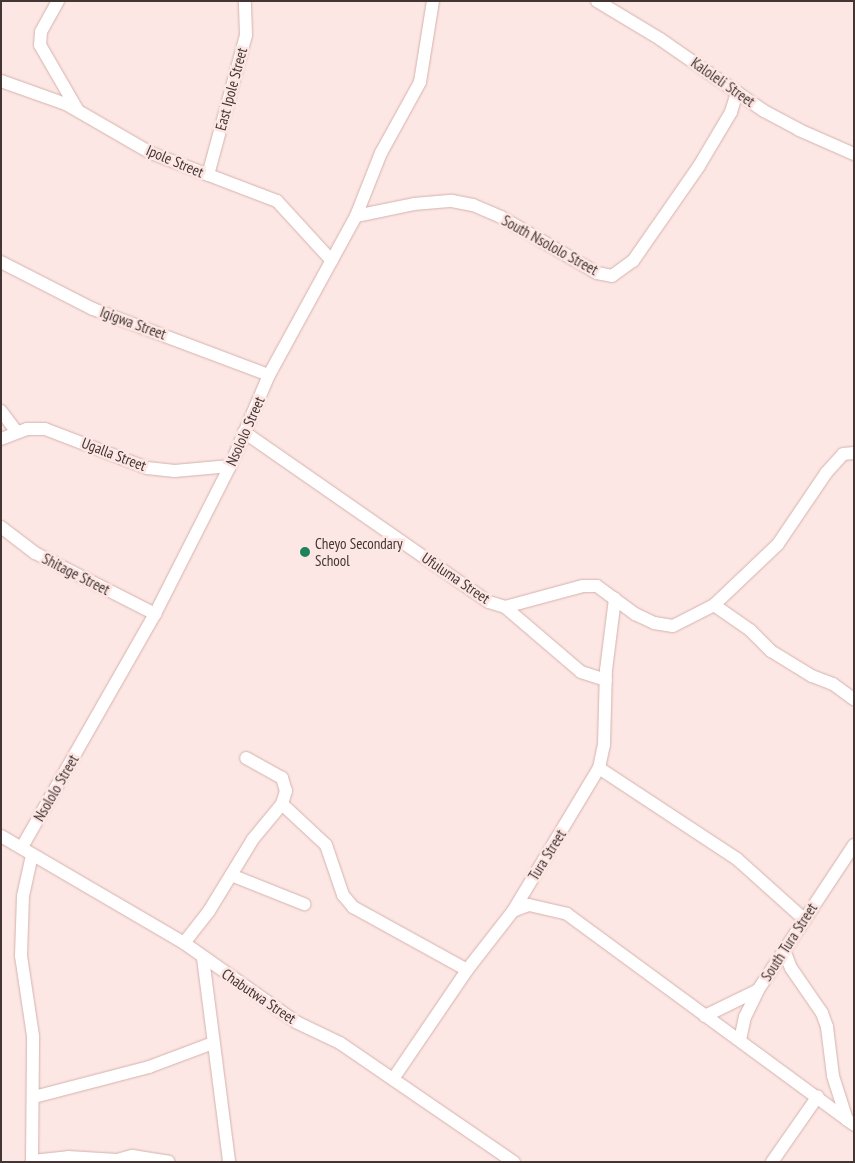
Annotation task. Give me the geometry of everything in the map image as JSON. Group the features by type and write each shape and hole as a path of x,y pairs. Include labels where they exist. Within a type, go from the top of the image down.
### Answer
{"street":[{"path":"58,1 41,32 40,45 78,112"},
{"name":"East Ipole Street","path":"208,175 246,35 245,1"},
{"name":"Nsololo Street","path":"32,1161 33,1036 21,956 22,896 27,851 155,614 230,466 269,375 356,216 381,154 420,82 433,1"},
{"name":"Kaloleli Street","path":"596,1 660,39 737,92 799,130 854,154"},
{"name":"Ipole Street","path":"1,81 39,93 78,112 151,153 277,202 332,261"},
{"name":"South Nsololo Street","path":"356,216 414,204 452,201 473,205 501,217 597,272 612,276 633,261 699,166 731,112 737,92"},
{"name":"Igigwa Street","path":"1,262 93,309 269,375"},
{"path":"1,411 17,432"},
{"name":"Ugalla Street","path":"1,440 17,432 45,429 147,468 175,471 230,466"},
{"name":"Ufuluma Street","path":"244,432 489,602 505,607 583,586 605,590 615,599 654,623 674,626 714,605 778,544 843,454 854,453"},
{"name":"Shitage Street","path":"1,527 35,553 155,614"},
{"name":"Tura Street","path":"394,1079 466,970 513,910 599,768 604,746 606,680 615,599"},
{"path":"714,605 750,630 771,651 812,676 833,684 854,699"},
{"path":"505,607 581,672 606,680"},
{"path":"184,943 210,911 253,838 282,804 286,791 282,778 246,758"},
{"path":"599,768 737,859 806,920"},
{"path":"282,804 326,844 343,895 353,907 466,970"},
{"name":"Chabutwa Street","path":"1,836 184,943 296,1022 340,1043 514,1162"},
{"name":"South Tura Street","path":"705,1016 758,990 854,845"},
{"path":"231,875 304,904"},
{"path":"513,910 529,905 567,914 705,1016 818,1096 850,1122"},
{"path":"784,950 791,968 822,1013 828,1027 833,1076 850,1122"},
{"path":"203,958 229,1162"},
{"path":"740,1040 745,1017 758,990"},
{"path":"34,1097 149,1067 213,1044"},
{"path":"772,1162 818,1096"},
{"path":"32,1161 68,1157 117,1160 139,1156 169,1162"}],"place":[{"name":"Cheyo Secondary School","path":"305,552"}]}
